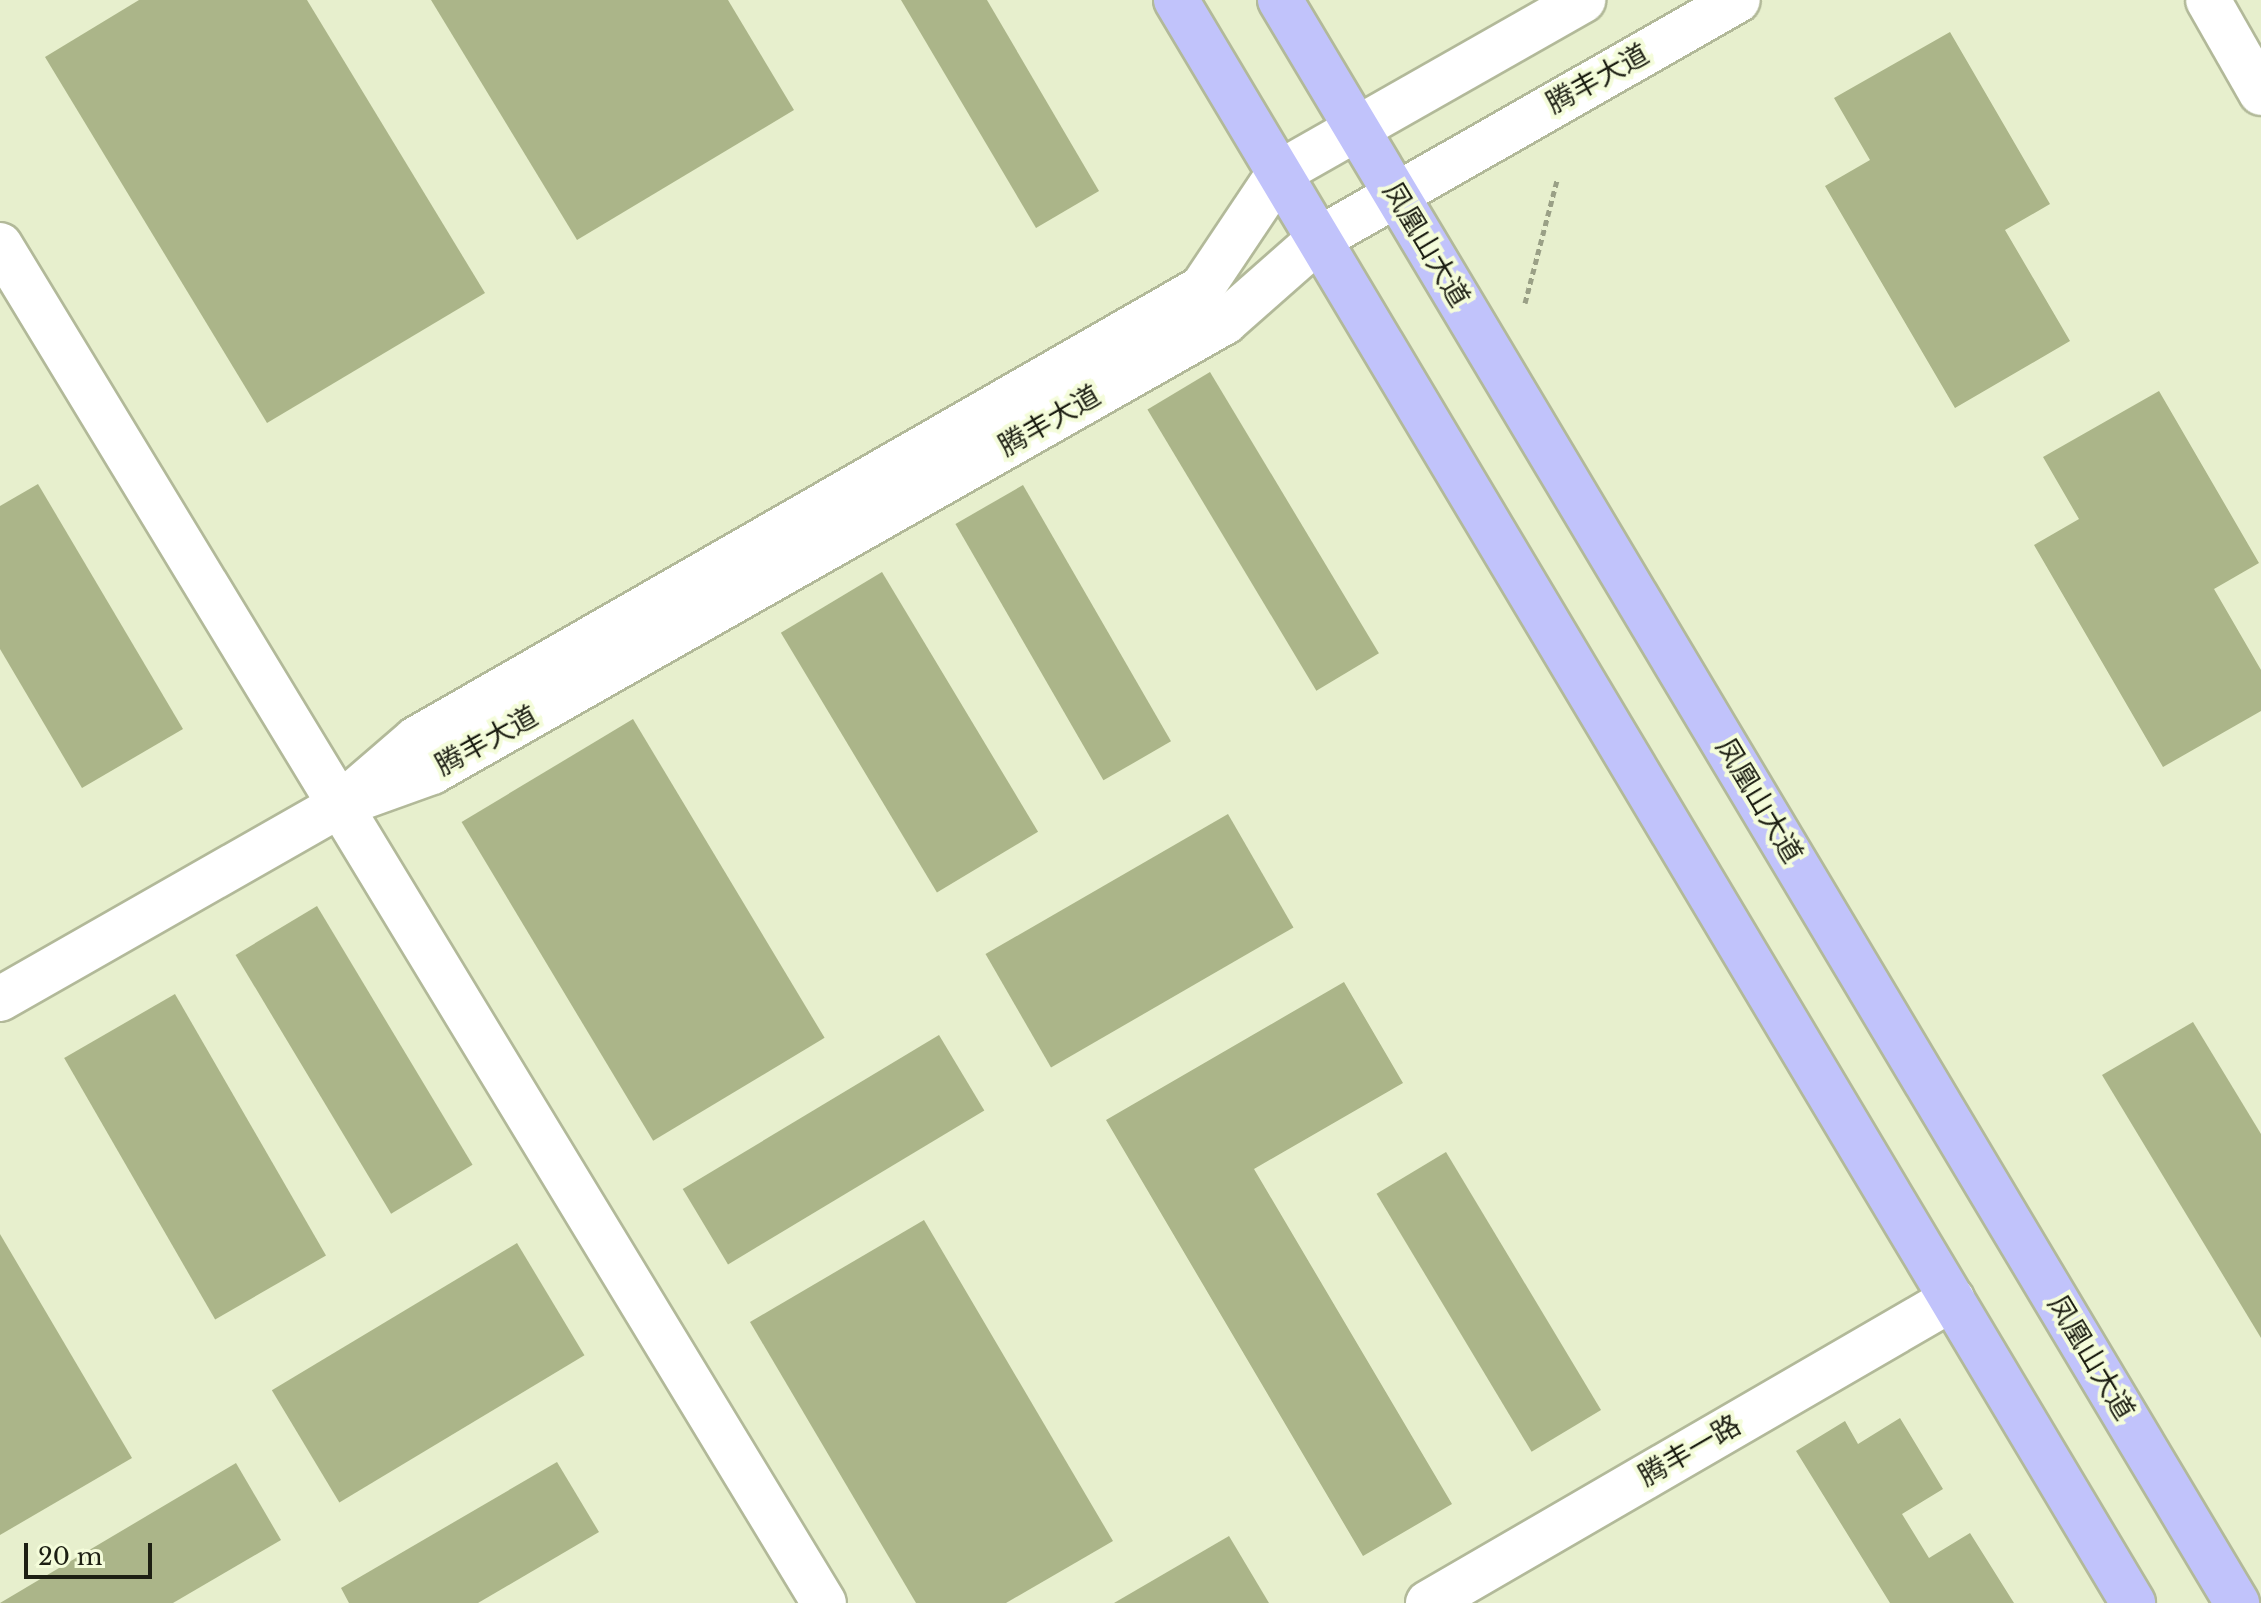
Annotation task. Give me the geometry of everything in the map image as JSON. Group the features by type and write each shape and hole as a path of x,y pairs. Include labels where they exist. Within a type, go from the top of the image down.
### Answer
{"main road":[{"path":"1176,0 2133,1603"},
{"name":"凤凰山大道","path":"1280,0 2237,1603"}],"street":[{"name":"腾丰大道","path":"340,805 416,739 1202,288 1279,173 1583,0"},
{"name":"腾丰大道","path":"0,999 340,805 432,772 1225,322 1319,239 1738,0"},
{"path":"2208,0 2261,93"},
{"path":"0,245 824,1603"},
{"name":"腾丰一路","path":"1428,1603 1952,1299"}],"path":[{"path":"1525,303 1557,180"}],"building":[{"path":"139,0 307,0 485,293 267,423 45,57"},
{"path":"431,0 728,0 794,110 577,240"},
{"path":"901,0 987,0 1099,191 1036,228"},
{"path":"1950,32 2050,204 2005,230 2070,341 1955,408 1825,186 1870,160 1834,98"},
{"path":"1210,372 1379,653 1316,691 1147,410"},
{"path":"2159,391 2259,563 2214,589 2261,670 2261,711 2163,767 2034,545 2079,519 2043,457"},
{"path":"38,484 183,729 82,788 0,649 0,506"},
{"path":"1023,485 1171,741 1103,780 955,524"},
{"path":"882,572 1038,832 937,892 781,633"},
{"path":"633,719 825,1038 653,1141 462,822"},
{"path":"1228,814 1294,927 1051,1067 986,954"},
{"path":"317,906 473,1165 391,1214 236,955"},
{"path":"1344,982 1403,1083 1254,1169 1452,1504 1363,1556 1106,1120"},
{"path":"175,994 326,1256 215,1320 64,1058"},
{"path":"2193,1022 2261,1134 2261,1338 2102,1075"},
{"path":"939,1035 984,1110 728,1264 683,1189"},
{"path":"1446,1152 1601,1410 1532,1452 1377,1194"},
{"path":"924,1220 1113,1541 1006,1603 916,1603 750,1322"},
{"path":"0,1234 132,1458 0,1535"},
{"path":"517,1243 584,1355 339,1503 272,1390"},
{"path":"1900,1418 1943,1489 1902,1514 1929,1558 1970,1533 2014,1603 1890,1603 1796,1451 1845,1421 1858,1444"},
{"path":"557,1462 599,1532 478,1603 349,1603 341,1588"},
{"path":"236,1463 281,1540 173,1603 0,1603"},
{"path":"1229,1536 1269,1603 1114,1603"}]}
